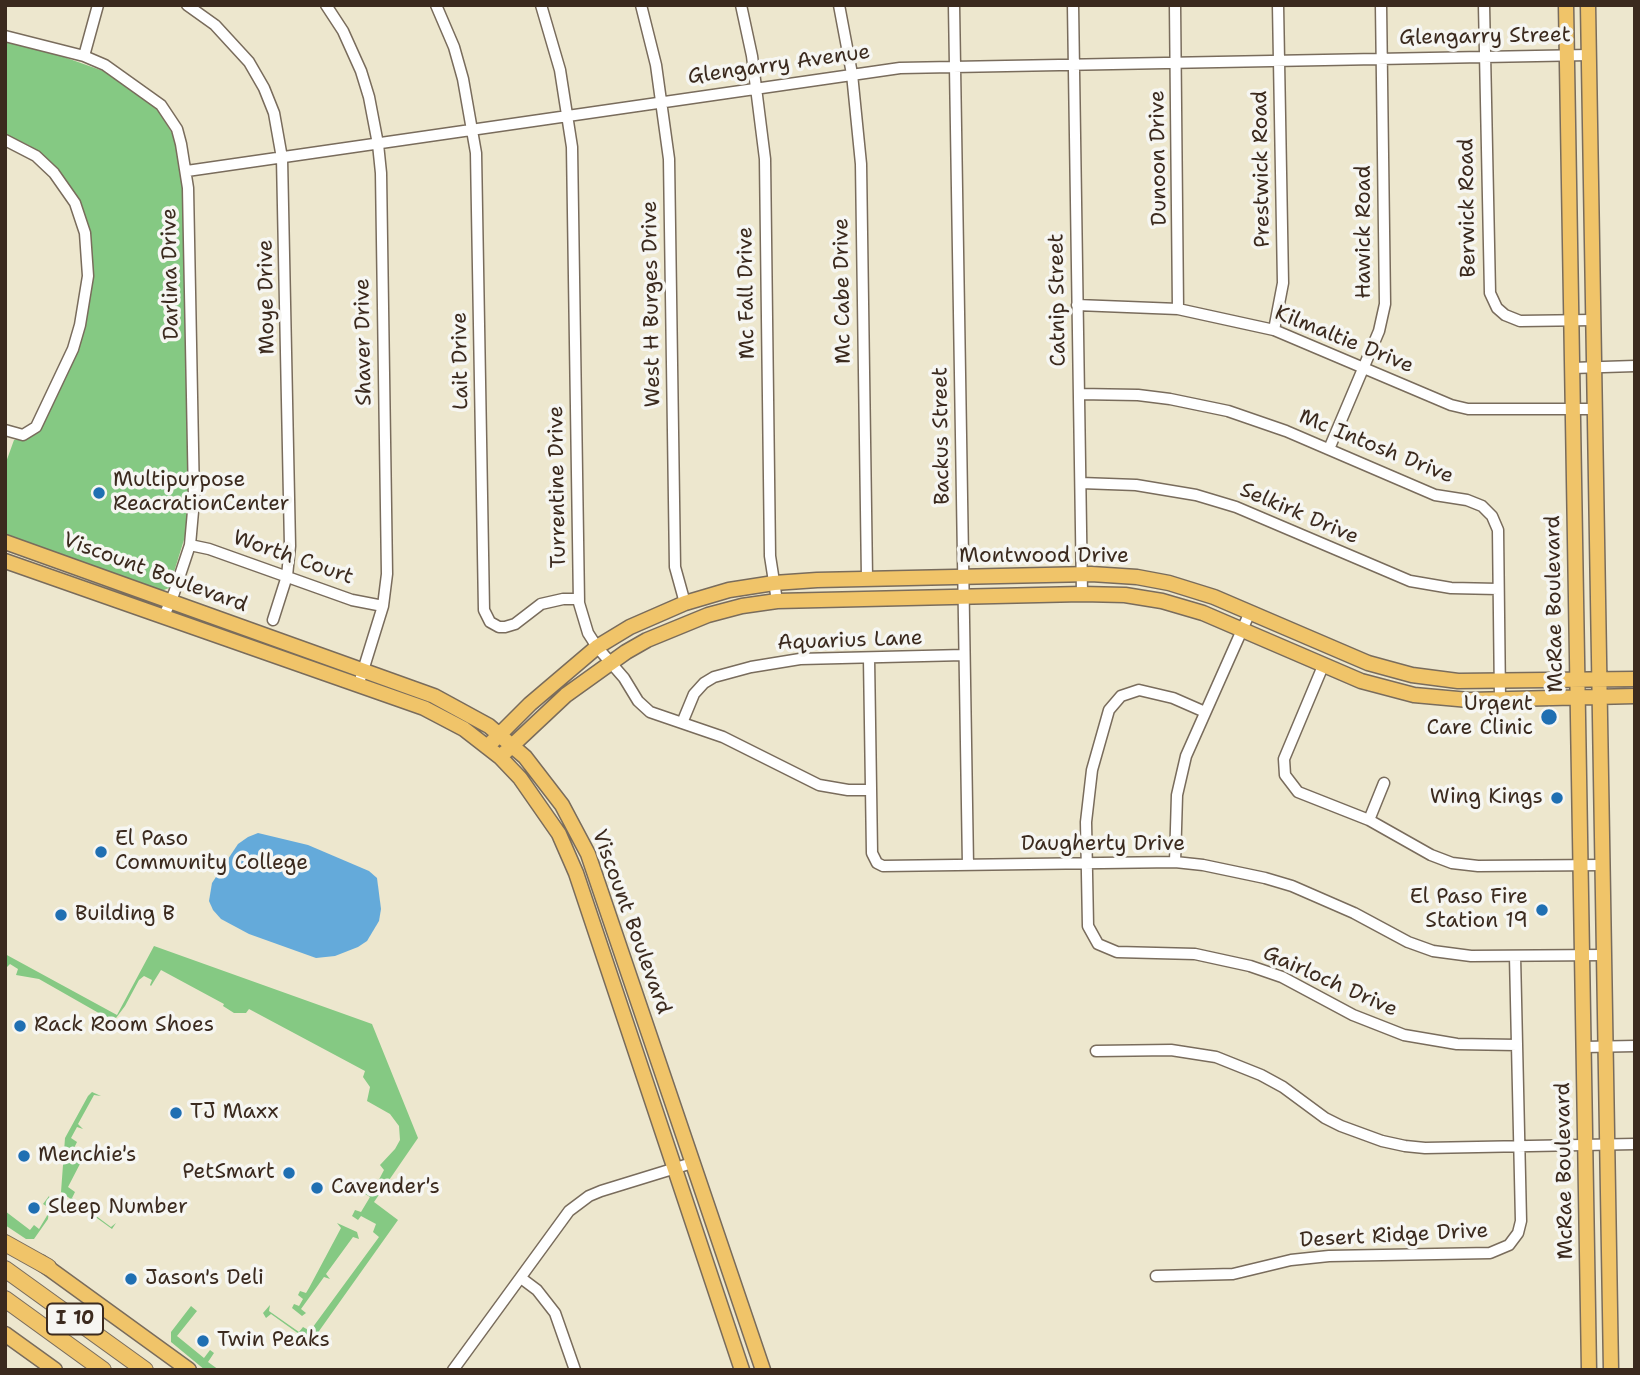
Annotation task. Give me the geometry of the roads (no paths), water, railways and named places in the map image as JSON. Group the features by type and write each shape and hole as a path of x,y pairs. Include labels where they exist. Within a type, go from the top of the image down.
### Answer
{"highway":[{"path":"5,1241 48,1267"},
{"name":"I 10","path":"5,1269 145,1370"},
{"name":"I 10","path":"5,1299 103,1370"}],"main road":[{"name":"McRae Boulevard","path":"1566,5 1589,1370"},
{"name":"McRae Boulevard","path":"1588,5 1611,1370"},
{"name":"Viscount Boulevard","path":"5,542 435,696 481,721 514,745 562,805 580,836 763,1370"},
{"name":"Viscount Boulevard","path":"5,561 434,713 464,729 500,757 520,778 545,812 568,853 742,1370"},
{"name":"Montwood Drive","path":"487,747 530,704 597,647 630,627 685,603 729,590 774,583 867,578 1124,576 1169,583 1214,597 1368,663 1392,670 1458,681 1635,679"},
{"name":"Montwood Drive","path":"500,757 566,695 610,662 647,640 708,615 777,601 1125,595 1163,601 1203,613 1323,666 1374,685 1414,695 1444,699 1635,696"},
{"path":"1581,778 1600,778"},
{"path":"580,886 596,880"},
{"path":"1582,906 1602,905"},
{"path":"629,1030 645,1024"},
{"path":"48,1267 189,1370"},
{"path":"5,1334 55,1370"}],"street":[{"path":"84,57 98,5"},
{"name":"Moye Drive","path":"187,5 229,38 253,68 274,113 282,158 290,546 287,576 273,620"},
{"name":"Shaver Drive","path":"326,5 343,31 369,97 378,144 382,191 387,574 383,606 358,685"},
{"name":"Lait Drive","path":"436,5 454,47 473,129 477,195 484,610 490,622 505,627 515,624 541,604 579,599"},
{"name":"Turrentine Drive","path":"541,5 558,60 568,116 573,177 579,599 583,620 597,647 645,708 659,716 723,737 819,785 848,790 870,790"},
{"name":"West H Burges Drive","path":"641,5 656,65 669,159 675,567 685,603"},
{"name":"Mc Fall Drive","path":"741,5 757,88 765,159 770,556 777,601"},
{"name":"Mc Cabe Drive","path":"839,5 852,74 861,164 867,578"},
{"name":"Backus Street","path":"954,5 968,865"},
{"name":"Catnip Street","path":"1073,5 1082,594"},
{"name":"Dunoon Drive","path":"1175,5 1178,309"},
{"name":"Prestwick Road","path":"1274,330 1283,283 1278,5"},
{"name":"Hawick Road","path":"1329,449 1379,331 1385,304 1381,5"},
{"name":"Berwick Road","path":"1484,5 1490,293 1497,308 1512,319 1592,320"},
{"name":"Darlina Drive","path":"5,36 105,65 160,105 177,129 187,171 194,500 190,545 164,616"},
{"name":"Glengarry Street","path":"1382,58 1589,54"},
{"name":"Glengarry Avenue","path":"187,171 911,67 1382,58"},
{"path":"5,140 36,156 54,173 70,195 80,214 85,233 88,276 80,325 69,361 36,427 23,435 5,430"},
{"name":"Kilmaltie Drive","path":"1077,305 1178,309 1274,330 1451,405 1468,409 1595,409"},
{"path":"1572,368 1635,366"},
{"name":"Mc Intosh Drive","path":"1079,394 1138,395 1202,405 1254,419 1435,495 1467,500 1482,506 1492,516 1498,530 1500,699"},
{"name":"Selkirk Drive","path":"1081,484 1136,485 1206,498 1410,580 1451,588 1498,589"},
{"name":"Worth Court","path":"190,545 352,600 383,606"},
{"path":"1175,862 1175,814 1181,775 1205,712 1250,612"},
{"name":"Aquarius Lane","path":"682,723 698,689 714,677 780,661 964,655"},
{"name":"Daugherty Drive","path":"869,658 872,853 877,863 890,868 1175,862 1231,870 1292,886 1354,913 1408,942 1433,951 1471,956 1604,954"},
{"path":"1323,666 1286,751 1285,775 1294,789 1303,795 1369,820 1431,855 1452,863 1478,866 1601,865"},
{"name":"Gairloch Drive","path":"1205,712 1173,698 1139,690 1121,696 1113,703 1103,725 1092,770 1086,822 1088,926 1093,938 1105,948 1117,952 1195,954 1250,966 1282,977 1353,1015 1404,1035 1457,1044 1517,1045"},
{"path":"1369,820 1384,783"},
{"name":"Desert Ridge Drive","path":"1156,1276 1233,1274 1291,1260 1329,1256 1495,1252 1509,1245 1520,1226 1515,956"},
{"path":"1584,1047 1635,1046"},
{"path":"1097,1051 1171,1050 1216,1057 1283,1087 1317,1113 1342,1126 1382,1141 1425,1148 1635,1144"},
{"path":"453,1370 561,1219 578,1203 601,1191 692,1163"},
{"path":"521,1278 537,1290 555,1313 575,1370"}],"water":[{"path":"258,833 308,845 369,871 377,878 381,909 379,921 367,941 335,956 316,958 249,934 221,919 209,901 212,883 238,844"}],"place":[{"name":"Multipurpose ReacrationCenter","path":"99,493"},
{"name":"Urgent Care Clinic","path":"1549,717"},
{"name":"Wing Kings","path":"1557,798"},
{"name":"El Paso Community College","path":"101,852"},
{"name":"El Paso Fire Station 19","path":"1542,910"},
{"name":"Building B","path":"61,915"},
{"name":"Rack Room Shoes","path":"20,1026"},
{"name":"TJ Maxx","path":"176,1113"},
{"name":"Menchie's","path":"24,1156"},
{"name":"PetSmart","path":"289,1173"},
{"name":"Cavender's","path":"317,1188"},
{"name":"Sleep Number","path":"34,1208"},
{"name":"Jason's Deli","path":"131,1279"},
{"name":"Twin Peaks","path":"203,1341"}]}
